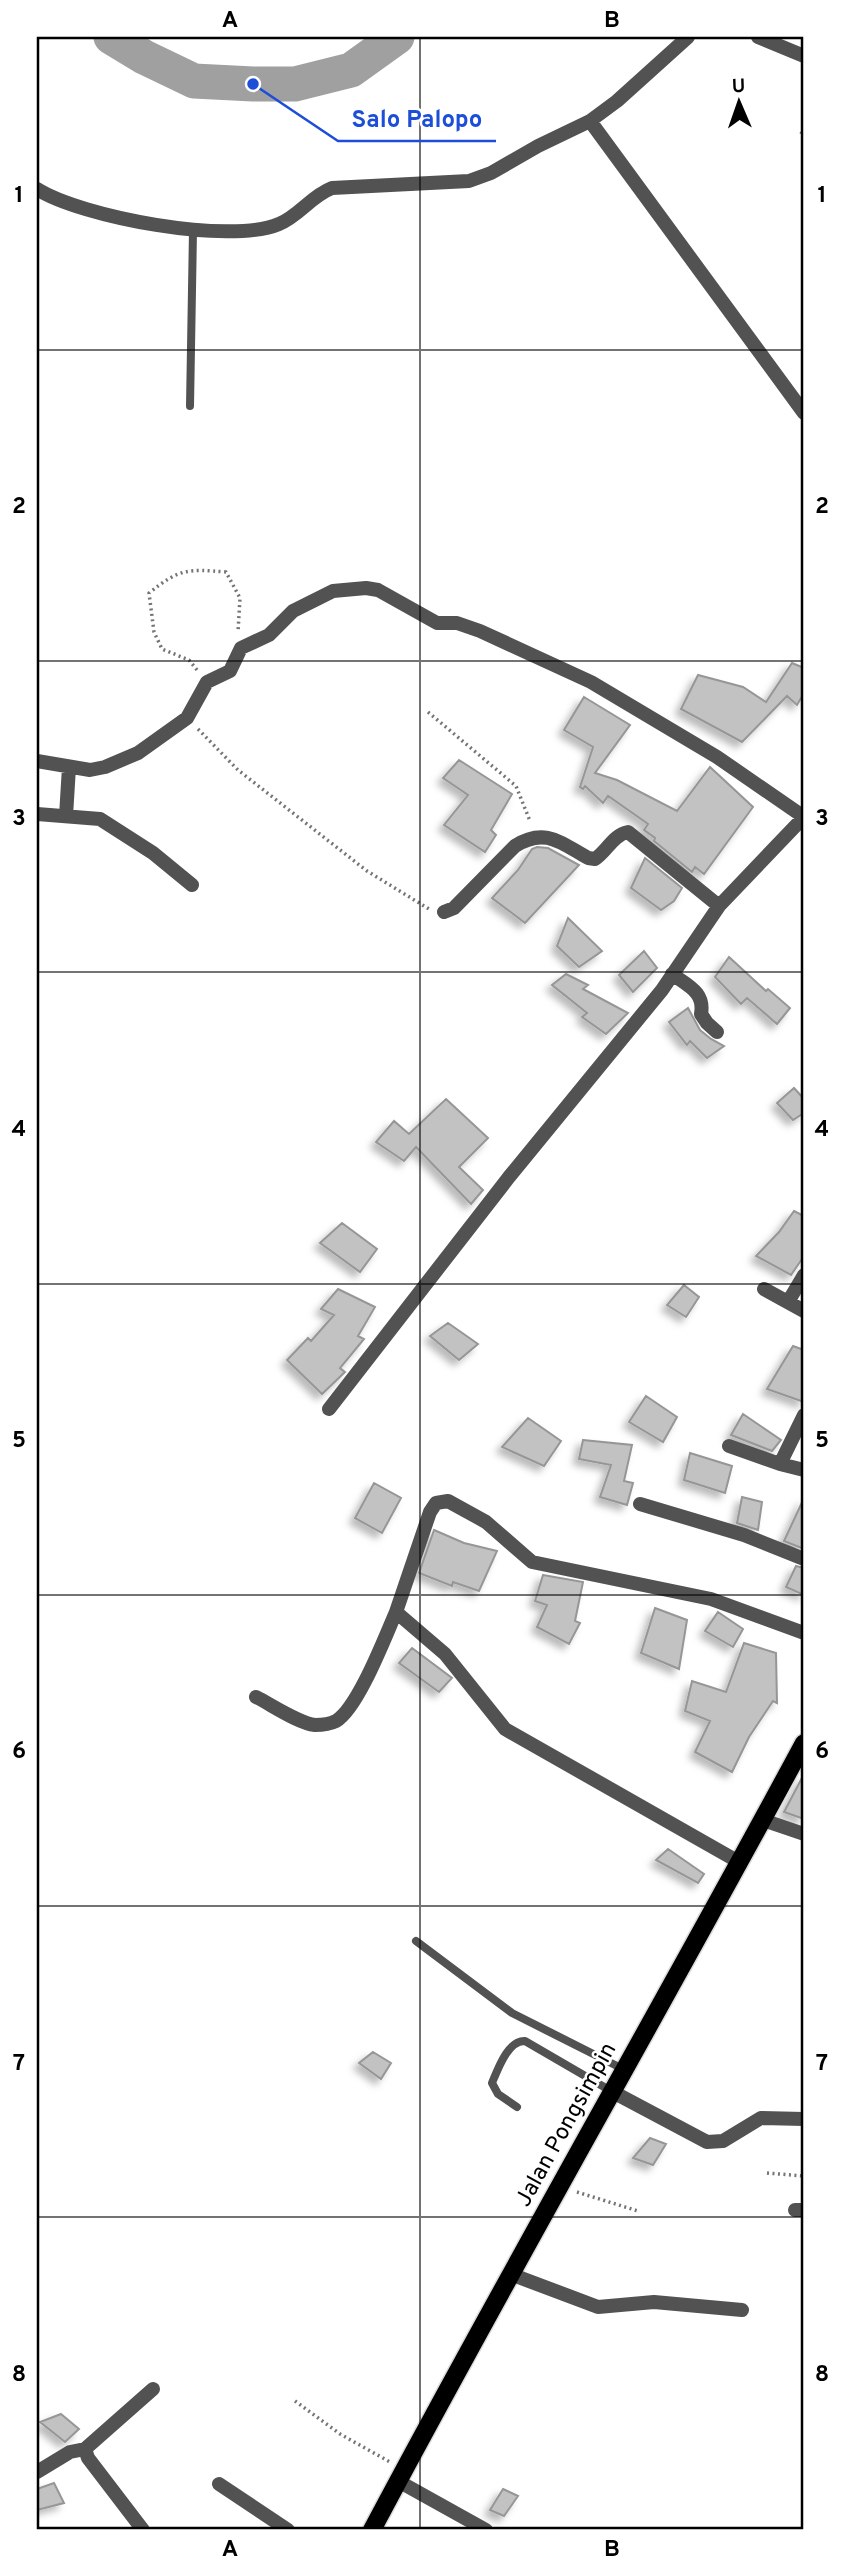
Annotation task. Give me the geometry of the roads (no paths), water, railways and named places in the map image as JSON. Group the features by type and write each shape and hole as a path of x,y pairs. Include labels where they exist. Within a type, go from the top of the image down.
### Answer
{"main road":[{"name":"Jalan Pongsimpin","path":"372,2530 513,2275 558,2186 804,1743"}],"street":[{"path":"37,189 87,211 193,231 239,232 278,225 294,215 312,198 332,188 469,181 491,173 590,121 617,101 688,37"},
{"path":"758,37 804,56"},
{"path":"590,121 804,413"},
{"path":"37,761 90,770 119,762 138,753 187,718 207,682 230,671 241,648 269,635 293,611 324,594 345,588 371,588 437,623 457,623 480,631 590,682 717,757 804,817 719,906 672,974 509,1177 329,1409"},
{"path":"66,816 69,767"},
{"path":"37,814 100,819 153,853 192,885"},
{"path":"444,912 454,908 515,846 536,836 556,839 586,857 595,859 618,835 628,832 719,906"},
{"path":"672,974 700,994 703,1003 701,1014 717,1032"},
{"path":"788,1302 804,1276"},
{"path":"764,1289 804,1311"},
{"path":"780,1464 804,1415"},
{"path":"729,1446 804,1470"},
{"path":"256,1697 309,1724 324,1725 336,1720 348,1708 373,1665 396,1612 430,1512 436,1503 448,1501 486,1522 532,1562 719,1601 804,1633"},
{"path":"640,1504 744,1535 804,1559"},
{"path":"396,1612 445,1654 505,1729 740,1862"},
{"path":"763,1820 804,1834"},
{"path":"611,2091 707,2142 723,2141 761,2118 804,2119"},
{"path":"513,2275 598,2308 654,2302 741,2309"},
{"path":"37,2472 70,2452 85,2449 153,2389"},
{"path":"85,2449 88,2458 143,2530"},
{"path":"401,2475 486,2530"},
{"path":"219,2484 288,2530"}],"lane":[{"path":"190,406 193,231"},
{"path":"416,1941 512,2013 623,2069"},
{"path":"517,2106 498,2094 492,2083 512,2044 519,2040 611,2091"}],"waterway":[{"path":"111,37 144,57 194,81 253,84 295,84 351,70 397,37"}],"place":[{"name":"Salo Palopo","path":"253,84"}]}
